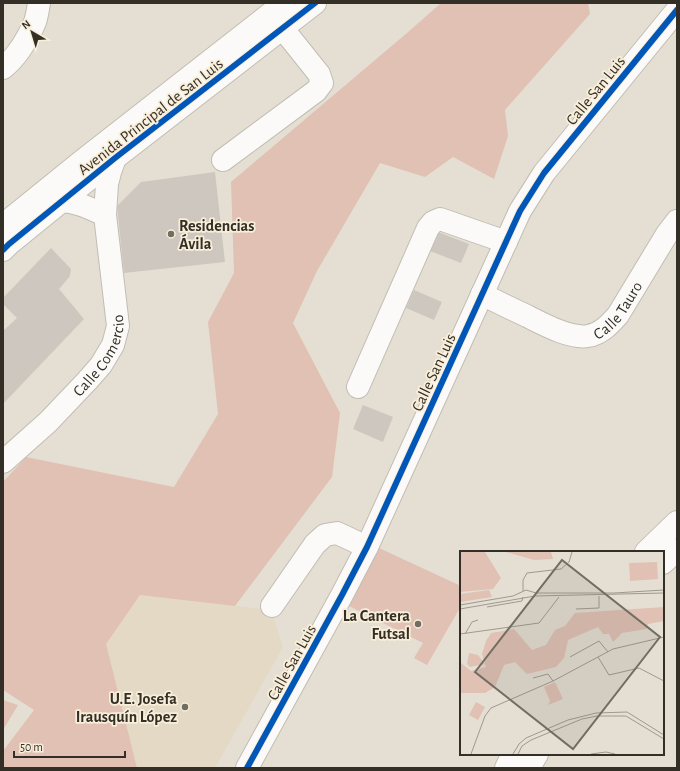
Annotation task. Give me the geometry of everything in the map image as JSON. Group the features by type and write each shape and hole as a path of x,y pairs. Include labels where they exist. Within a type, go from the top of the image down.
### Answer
{"street":[{"path":"3,68 16,54 27,38 36,20 39,3"},
{"name":"Avenida Principal de San Luis","path":"3,225 82,161 284,3"},
{"name":"Avenida Principal de San Luis","path":"3,250 115,158 315,3"},
{"name":"Calle San Luis","path":"247,768 367,547 520,211 544,173 677,10"},
{"path":"223,160 316,91 322,83 319,74 283,29"},
{"name":"Calle Comercio","path":"3,462 48,422 72,397 101,365 113,345 118,326 105,215 107,184 115,158"},
{"path":"62,202 79,204 105,215"},
{"path":"358,387 428,228 433,222 440,219 506,242"},
{"name":"Calle Tauro","path":"482,294 562,333 576,336 588,336 599,332 609,326 618,315 667,234 677,221"},
{"path":"647,551 677,522"},
{"path":"272,606 315,544 325,535 337,532 367,547"},
{"path":"664,562 677,550"},
{"path":"506,768 513,755"},
{"path":"529,768 536,755"}],"shaded area":[{"path":"441,3 588,3 590,14 505,110 508,136 494,179 453,157 425,177 380,163 317,271 293,323 340,413 332,477 235,606 140,595 106,644 137,768 3,768 3,751 34,710 3,690 3,482 26,457 174,487 218,414 208,322 234,273 231,182"},
{"name":"La Cantera Futsal","path":"379,548 460,586 460,608 427,665 414,658 423,643 347,605"},
{"name":"U.E. Josefa Irausquín López","path":"140,595 271,610 283,647 215,768 137,768 105,644"},
{"path":"3,700 18,705 3,730"}],"building":[{"name":"Residencias Ávila","path":"215,172 225,262 124,273 117,206 141,182"},
{"path":"438,232 469,244 461,263 430,251"},
{"path":"51,248 71,269 70,276 59,289 84,319 3,404 3,331 17,318 3,304 3,298"},
{"path":"414,290 442,302 434,320 406,308"},
{"path":"363,405 393,417 383,442 353,429"}],"cycle path":[{"path":"3,250 115,158 315,3"},
{"path":"247,768 367,547 520,211 544,173 677,10"}],"place":[{"name":"Residencias Ávila","path":"171,234"},
{"name":"La Cantera Futsal","path":"418,624"},
{"name":"U.E. Josefa Irausquín López","path":"185,707"}]}
